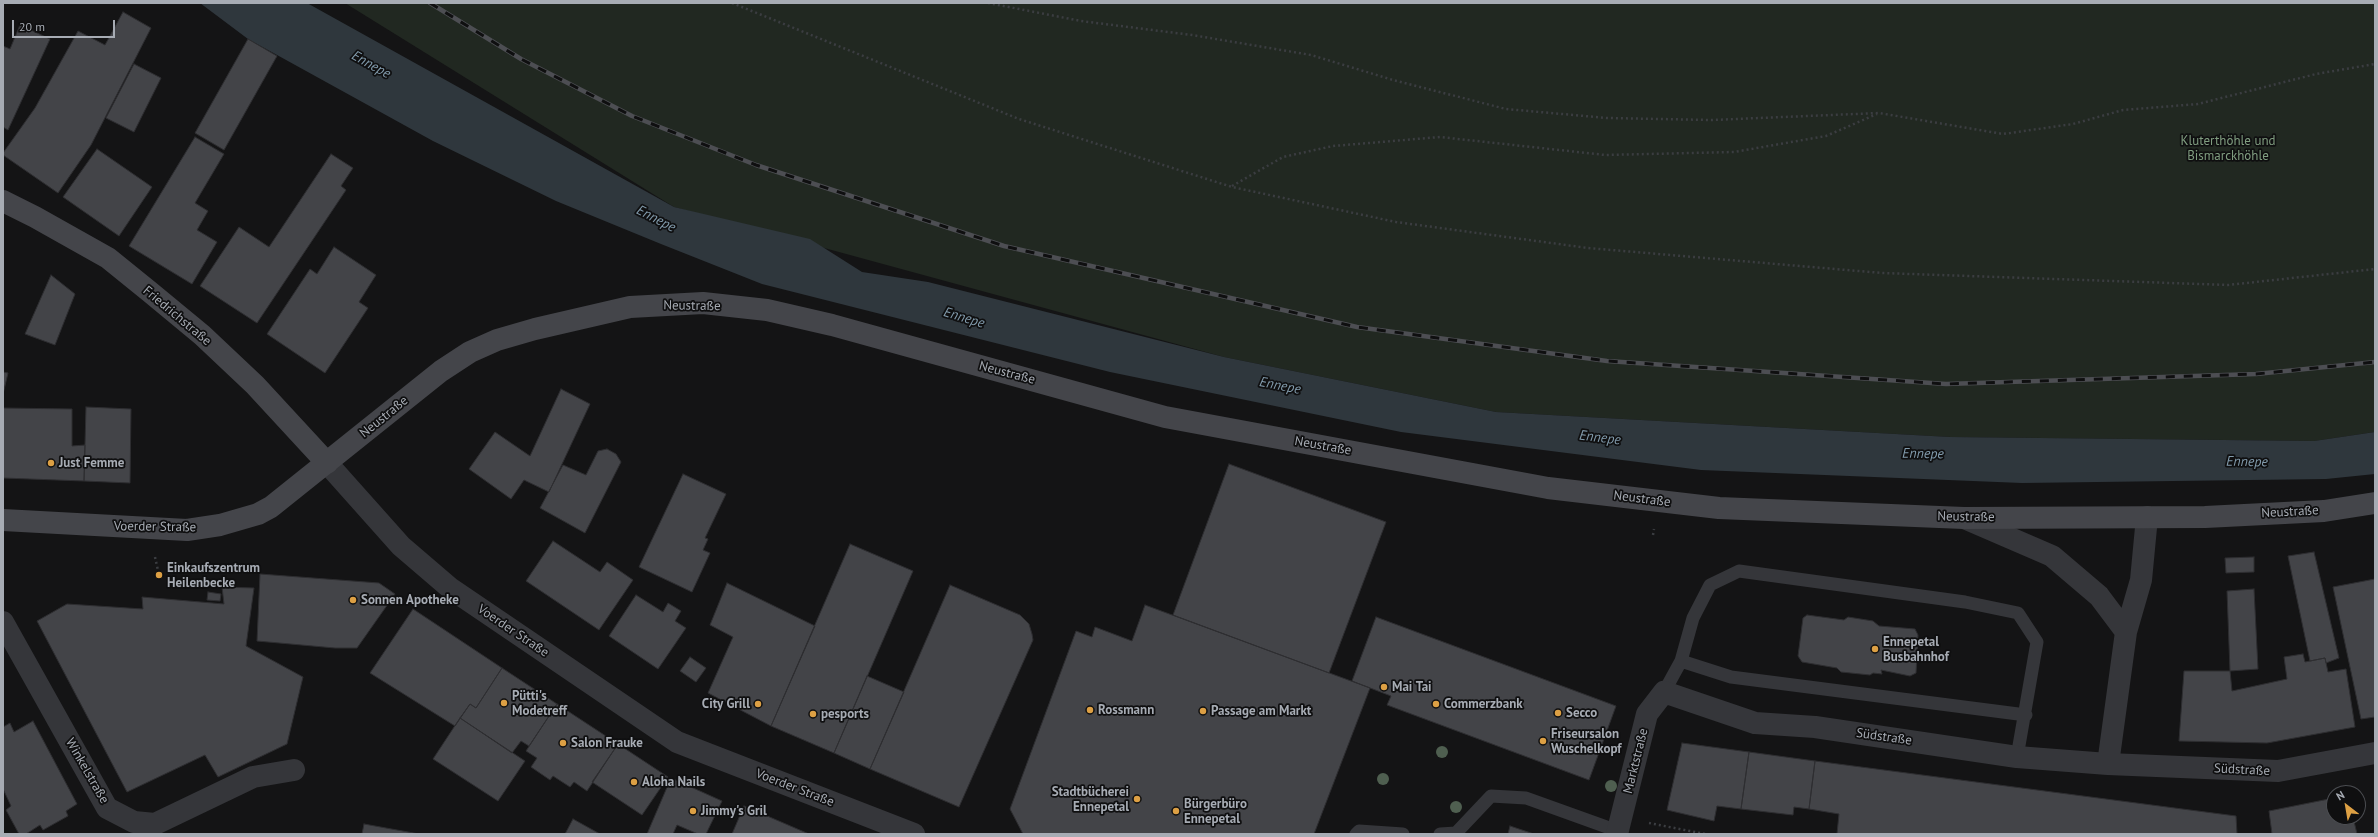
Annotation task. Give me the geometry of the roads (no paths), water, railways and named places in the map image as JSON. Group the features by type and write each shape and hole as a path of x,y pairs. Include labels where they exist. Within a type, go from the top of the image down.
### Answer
{"main road":[{"name":"Friedrichstraße","path":"3,201 35,216 108,258 144,287 202,335 255,385 326,463"},
{"name":"Neustraße","path":"326,463 441,371 470,352 497,340 535,328 630,307 703,304 767,310 832,325 1165,417 1548,488 1719,508 1964,518 2205,517 2324,511 2375,503"},
{"name":"Voerder Straße","path":"3,520 187,530 220,525 258,514 271,508 326,463"}],"street":[{"name":"Voerder Straße","path":"326,463 401,546 450,588 677,742 914,834"},
{"path":"2108,764 2126,632 2141,580 2147,517"},
{"path":"1964,518 2052,556 2099,596 2126,632"},
{"name":"Winkelstraße","path":"3,622 107,808 134,822 155,824 253,777 294,770"},
{"name":"Südstraße","path":"1664,692 1755,723 1815,727 2017,757 2108,764 2278,771 2375,753"},
{"name":"Marktstraße","path":"1619,828 1647,714 1664,692"}],"lane":[{"path":"1664,692 1681,661 1692,618 1710,585 1739,571 1965,602 2018,613 2037,642 2026,716 2017,757"},
{"path":"1681,661 1731,677 2026,716"},
{"path":"1440,834 1456,833 1491,796 1526,798 1619,828"},
{"path":"1356,834 1359,831 1403,834"}],"water":[{"name":"Ennepe","path":"200,3 307,3 674,207 810,239 862,272 928,282 1224,357 1496,412 1950,437 2314,441 2375,432 2375,474 2326,479 2022,483 1701,470 1401,432 1110,372 762,284 661,244 556,201 433,141 248,39"}],"railway":[{"path":"430,3 521,59 632,116 756,165 1004,246 1357,327 1607,361 1946,384 2256,374 2375,362"}],"place":[{"name":"Just Femme","path":"51,463"},
{"name":"Einkaufszentrum Heilenbecke","path":"159,575"},
{"name":"Sonnen Apotheke","path":"353,600"},
{"name":"Ennepetal Busbahnhof","path":"1875,649"},
{"name":"Mai Tai","path":"1384,687"},
{"name":"Pütti's Modetreff","path":"504,703"},
{"name":"City Grill","path":"758,704"},
{"name":"Commerzbank","path":"1436,704"},
{"name":"Rossmann","path":"1090,710"},
{"name":"Passage am Markt","path":"1203,711"},
{"name":"Secco","path":"1558,713"},
{"name":"pesports","path":"813,714"},
{"name":"Friseursalon Wuschelkopf","path":"1543,741"},
{"name":"Salon Frauke","path":"563,743"},
{"name":"Aloha Nails","path":"634,782"},
{"name":"Stadtbücherei Ennepetal","path":"1137,799"},
{"name":"Jimmy's Gril","path":"693,811"},
{"name":"Bürgerbüro Ennepetal","path":"1176,811"}],"park label":[{"name":"Kluterthöhle und Bismarckhöhle","path":"2228,148"}]}
